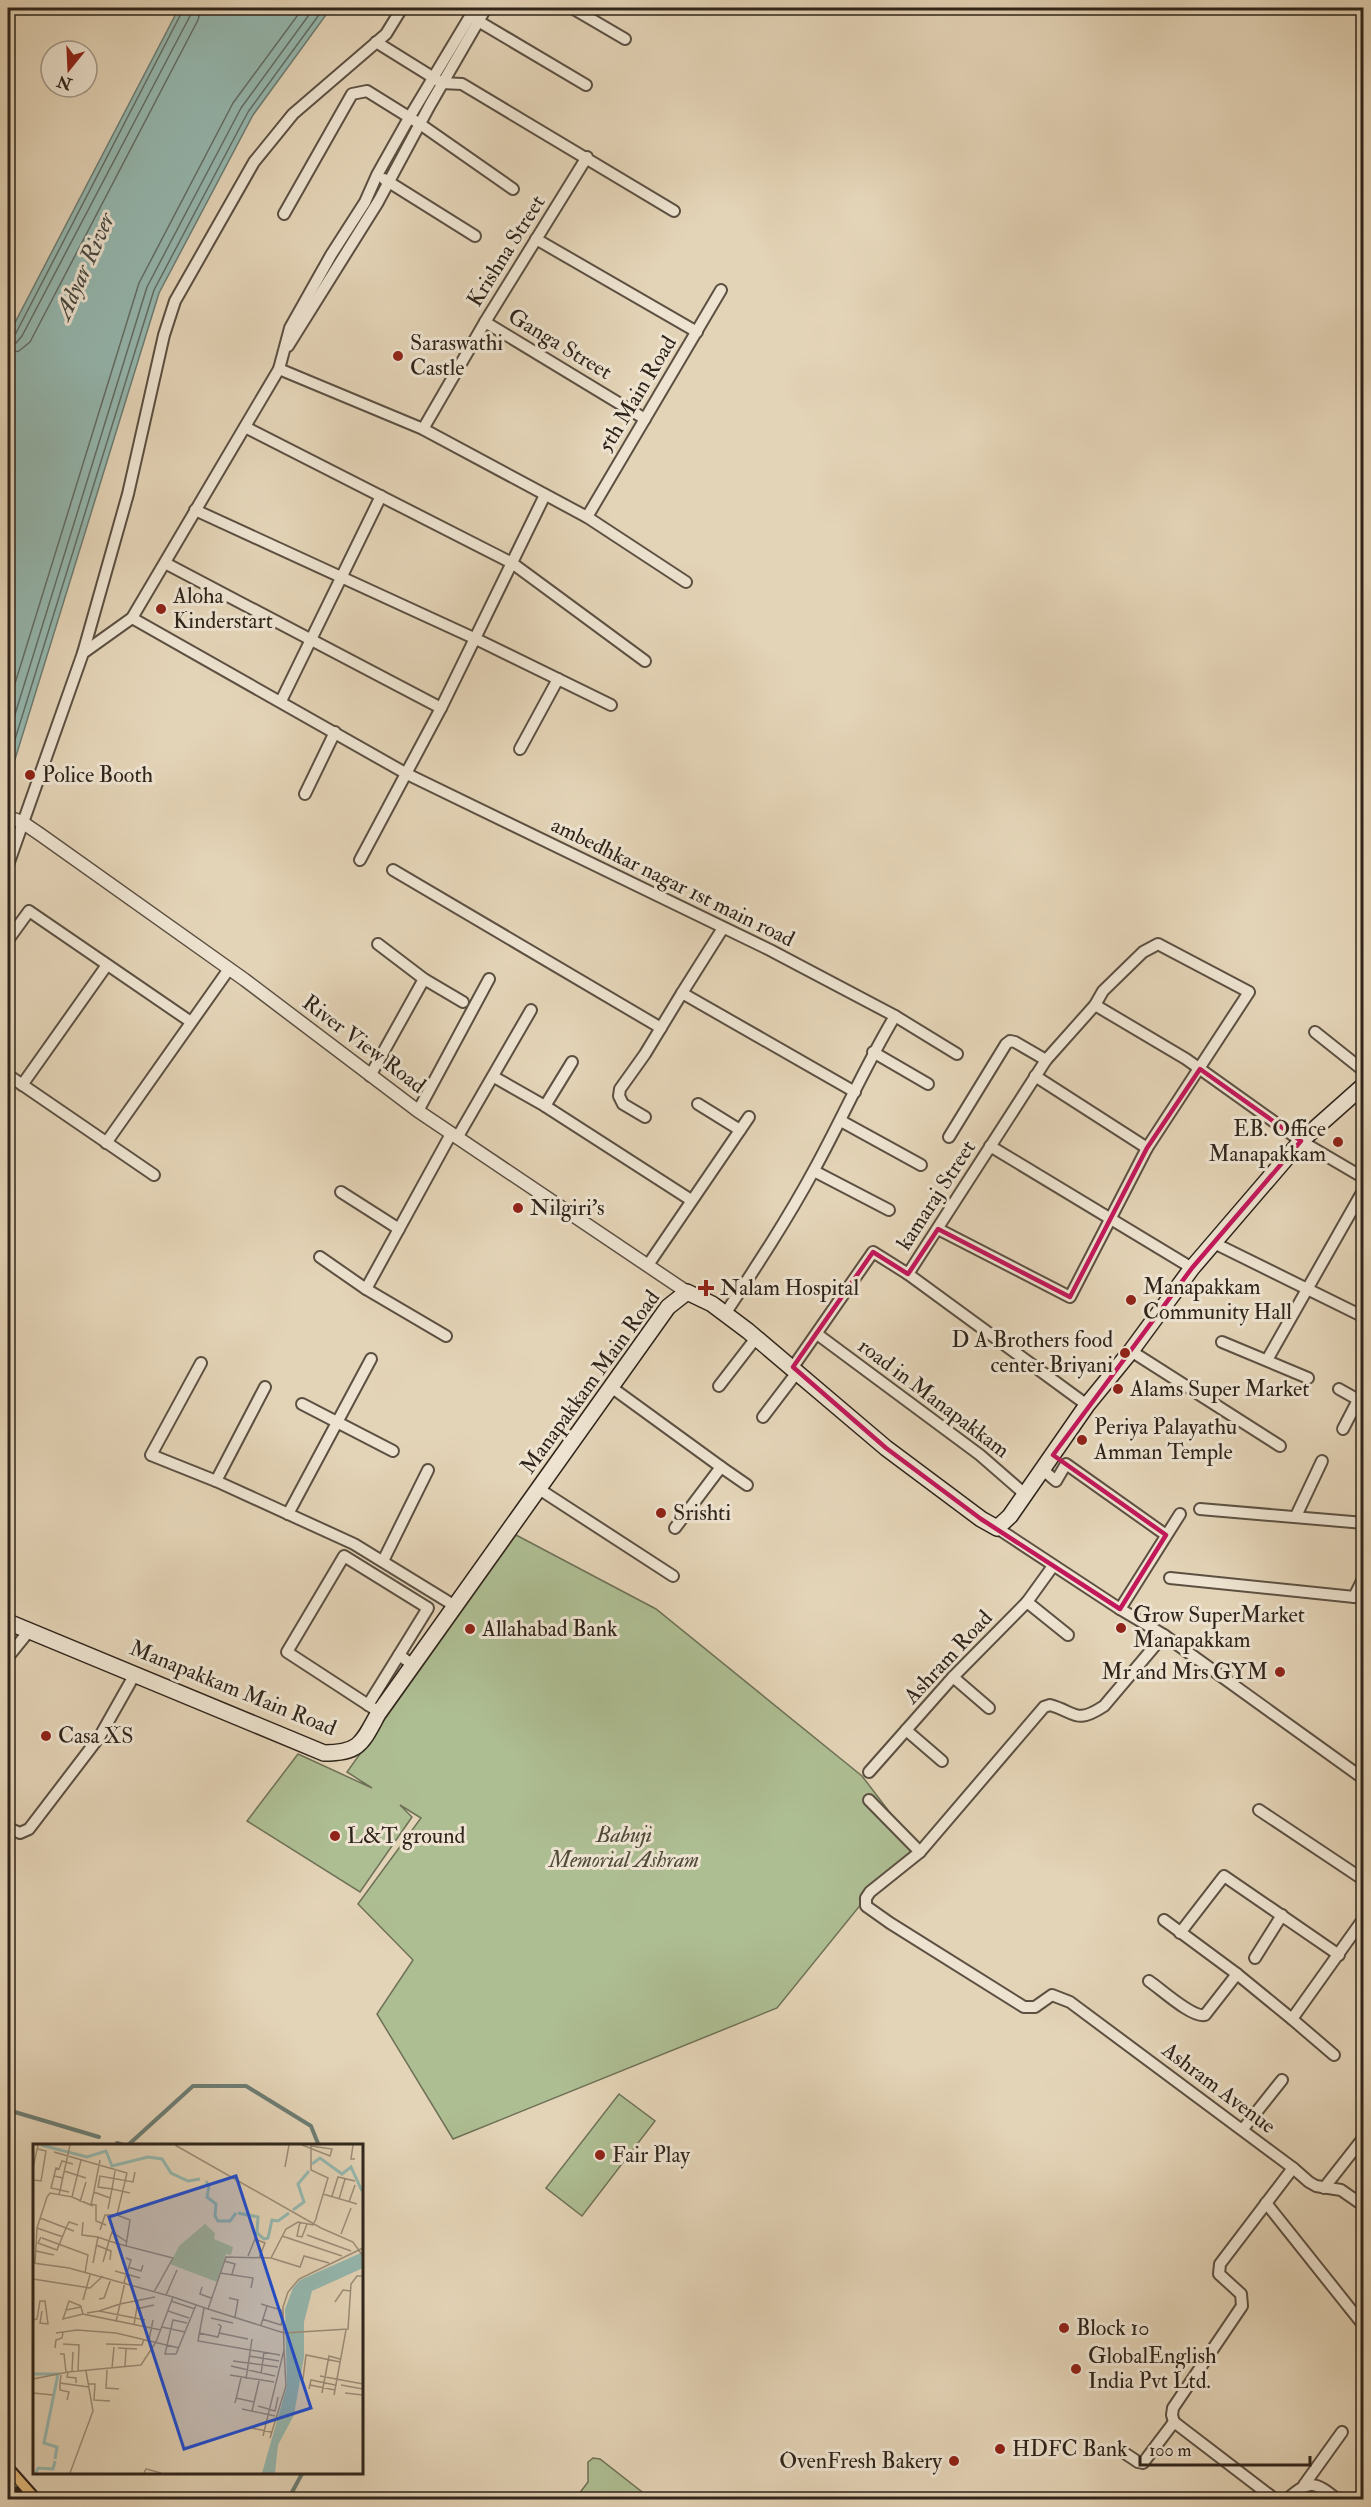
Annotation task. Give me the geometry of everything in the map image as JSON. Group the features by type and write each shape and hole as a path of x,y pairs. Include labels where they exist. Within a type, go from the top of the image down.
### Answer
{"main road":[{"path":"997,1528 1010,1516 1026,1495 1087,1405 1131,1351 1192,1268 1301,1141 1364,1085"},
{"name":"Manapakkam Main Road","path":"8,1622 324,1753 354,1750 364,1738 374,1709 413,1665 668,1307 687,1292 712,1304 796,1369 886,1448 981,1519 997,1528"},
{"path":"8,2473 32,2499"}],"street":[{"path":"8,865 21,822 27,814 83,653 128,494 164,335 175,301 254,162 293,114 386,34 402,8"},
{"path":"83,653 132,618 279,369 290,328 335,258 409,118 437,80 474,15 486,8"},
{"path":"572,8 625,39"},
{"path":"474,15 586,85"},
{"path":"376,42 437,80 462,84 674,211"},
{"path":"335,258 370,216 420,124 437,80"},
{"path":"284,214 352,94 367,92 420,124 513,189"},
{"name":"Krishna Street","path":"423,429 485,322 587,157"},
{"path":"377,175 475,236"},
{"path":"536,239 697,332"},
{"name":"5th Main Road","path":"586,517 721,290"},
{"name":"Ganga Street","path":"485,322 645,419"},
{"path":"279,369 423,429 586,517 686,582"},
{"path":"245,427 512,563 645,662"},
{"path":"360,860 476,639 545,495"},
{"path":"281,701 381,496"},
{"path":"195,510 476,639 611,705"},
{"path":"165,563 441,708"},
{"name":"ambedhkar nagar 1st main road","path":"132,618 407,774 770,950 895,1016 957,1054"},
{"path":"520,749 558,679"},
{"path":"305,794 335,732"},
{"name":"River View Road","path":"8,817 21,822 229,969 418,1111 687,1292"},
{"path":"393,870 662,1028"},
{"path":"8,940 29,911 191,1022"},
{"path":"645,1117 623,1104 619,1096 620,1089 662,1028 723,928"},
{"path":"378,944 424,979 463,1002"},
{"name":"kamaraj Street","path":"764,1417 873,1252 908,1274 1046,1060 1095,1005 1103,991 1143,952 1158,944 1249,992 1200,1069"},
{"path":"22,1085 106,965"},
{"path":"106,1143 229,969"},
{"path":"369,1076 424,979"},
{"path":"418,1111 489,979"},
{"path":"682,993 855,1092"},
{"path":"1095,1005 1200,1069 1301,1141 1364,1178"},
{"path":"366,1289 454,1136 494,1077 531,1010"},
{"path":"725,1314 782,1227 814,1171 841,1121 873,1052 895,1016"},
{"path":"1315,1032 1364,1071"},
{"path":"948,1137 1006,1044 1010,1041 1015,1042 1046,1060"},
{"path":"873,1052 928,1084"},
{"path":"545,1106 572,1062"},
{"path":"938,1229 1070,1297 1147,1148 1200,1069"},
{"path":"8,1075 154,1175"},
{"path":"1035,1076 1147,1148"},
{"path":"494,1077 545,1106 691,1200"},
{"path":"698,1104 740,1130"},
{"path":"648,1265 749,1117"},
{"path":"841,1121 921,1165"},
{"path":"990,1146 1192,1268"},
{"path":"814,1171 889,1210"},
{"path":"1267,1360 1364,1189"},
{"path":"341,1192 399,1229"},
{"path":"1214,1243 1364,1317"},
{"path":"320,1257 366,1289 446,1336"},
{"path":"908,1274 1087,1405"},
{"name":"road in Manapakkam","path":"817,1334 980,1455 1026,1495"},
{"path":"719,1386 756,1338"},
{"path":"1222,1342 1308,1378"},
{"path":"1131,1351 1280,1446"},
{"path":"288,1514 371,1359"},
{"path":"201,1363 151,1455 216,1481 354,1544 455,1606"},
{"path":"216,1481 265,1387"},
{"path":"611,1387 747,1485"},
{"path":"1339,1389 1361,1402 1343,1429"},
{"path":"302,1404 393,1451"},
{"path":"1296,1516 1322,1461"},
{"path":"1043,1470 1056,1481 1066,1464 1166,1535"},
{"path":"675,1528 721,1467"},
{"path":"382,1561 428,1470"},
{"path":"539,1489 673,1576"},
{"path":"1200,1509 1364,1522"},
{"path":"1120,1609 1180,1514"},
{"path":"997,1528 1120,1609 1164,1635 1364,1779"},
{"path":"344,1556 428,1608 399,1655 374,1709 287,1653 344,1556"},
{"name":"Ashram Road","path":"868,1772 953,1677 1027,1602 1053,1566"},
{"path":"1170,1578 1359,1598 1364,1577"},
{"path":"1027,1602 1068,1635"},
{"path":"8,1647 25,1630"},
{"path":"8,1657 25,1630"},
{"path":"869,1800 920,1852 1044,1707 1050,1705 1074,1715 1091,1714 1104,1706 1164,1635"},
{"path":"399,1655 413,1665"},
{"path":"8,1828 20,1833 29,1829 100,1736 135,1674"},
{"path":"953,1677 989,1708"},
{"path":"906,1730 942,1761"},
{"path":"1259,1810 1364,1880"},
{"name":"Ashram Avenue","path":"920,1852 870,1892 866,1898 866,1906 1024,2007 1035,2007 1052,1995 1070,2002 1243,2129 1309,2182 1341,2190 1364,2206"},
{"path":"1180,1933 1224,1876 1339,1955"},
{"path":"1255,1958 1282,1915"},
{"path":"1292,2019 1364,1918"},
{"path":"1164,1920 1237,1974 1334,2055"},
{"path":"1149,1981 1193,2013 1202,2016 1237,1974"},
{"path":"1243,2129 1282,2080"},
{"path":"1324,2187 1364,2137"},
{"path":"1276,2499 1174,2422 1172,2415 1173,2408 1242,2306 1241,2294 1220,2274 1220,2264 1293,2168"},
{"path":"1266,2203 1364,2326"},
{"path":"1122,2452 1143,2463 1174,2422"},
{"path":"1286,2499 1304,2485 1342,2432"},
{"path":"1304,2485 1321,2487 1338,2499"}],"highlighted area":[{"path":"1200,1069 1301,1141 1192,1268 1053,1455 1166,1535 1120,1609 981,1519 886,1448 793,1367 873,1252 908,1274 938,1229 1070,1297 1147,1148"}],"green space":[{"name":"Babuji Memorial Ashram","path":"516,1535 656,1609 862,1776 920,1852 866,1898 777,2008 453,2139 377,2014 413,1960 358,1904 421,1818 400,1805 412,1817 360,1892 247,1821 298,1754 372,1788 347,1772"},
{"name":"Fair Play","path":"619,2094 655,2121 582,2216 546,2188"},
{"path":"593,2458 600,2459 651,2499 575,2499 588,2482 588,2462"}],"water":[{"name":"Adyar River","path":"179,8 331,8 253,115 159,293 8,782 8,336"}],"waterway":[{"path":"129,2144 193,2086 246,2086 311,2126 318,2144"},
{"path":"8,2110 99,2137"},
{"path":"292,2500 291,2494 302,2474"}],"railway":[{"path":"8,2479 26,2500"}],"place":[{"name":"Saraswathi Castle","path":"398,356"},
{"name":"Aloha Kinderstart","path":"161,609"},
{"name":"Police Booth","path":"30,775"},
{"name":"EB. Office Manapakkam","path":"1338,1142"},
{"name":"Nilgiri's","path":"518,1208"},
{"name":"Nalam Hospital","path":"706,1288"},
{"name":"Manapakkam Community Hall","path":"1131,1300"},
{"name":"D A Brothers food center Briyani","path":"1125,1353"},
{"name":"Alams Super Market","path":"1118,1389"},
{"name":"Periya Palayathu Amman Temple","path":"1082,1440"},
{"name":"Srishti","path":"661,1513"},
{"name":"Grow SuperMarket Manapakkam","path":"1121,1628"},
{"name":"Allahabad Bank","path":"470,1629"},
{"name":"Mr and Mrs GYM","path":"1280,1672"},
{"name":"Casa XS","path":"46,1736"},
{"name":"L&T ground","path":"335,1836"},
{"name":"Fair Play","path":"600,2155"},
{"name":"Block 10","path":"1064,2328"},
{"name":"GlobalEnglish India Pvt Ltd.","path":"1076,2369"},
{"name":"HDFC Bank","path":"1000,2449"},
{"name":"OvenFresh Bakery","path":"954,2461"}]}
